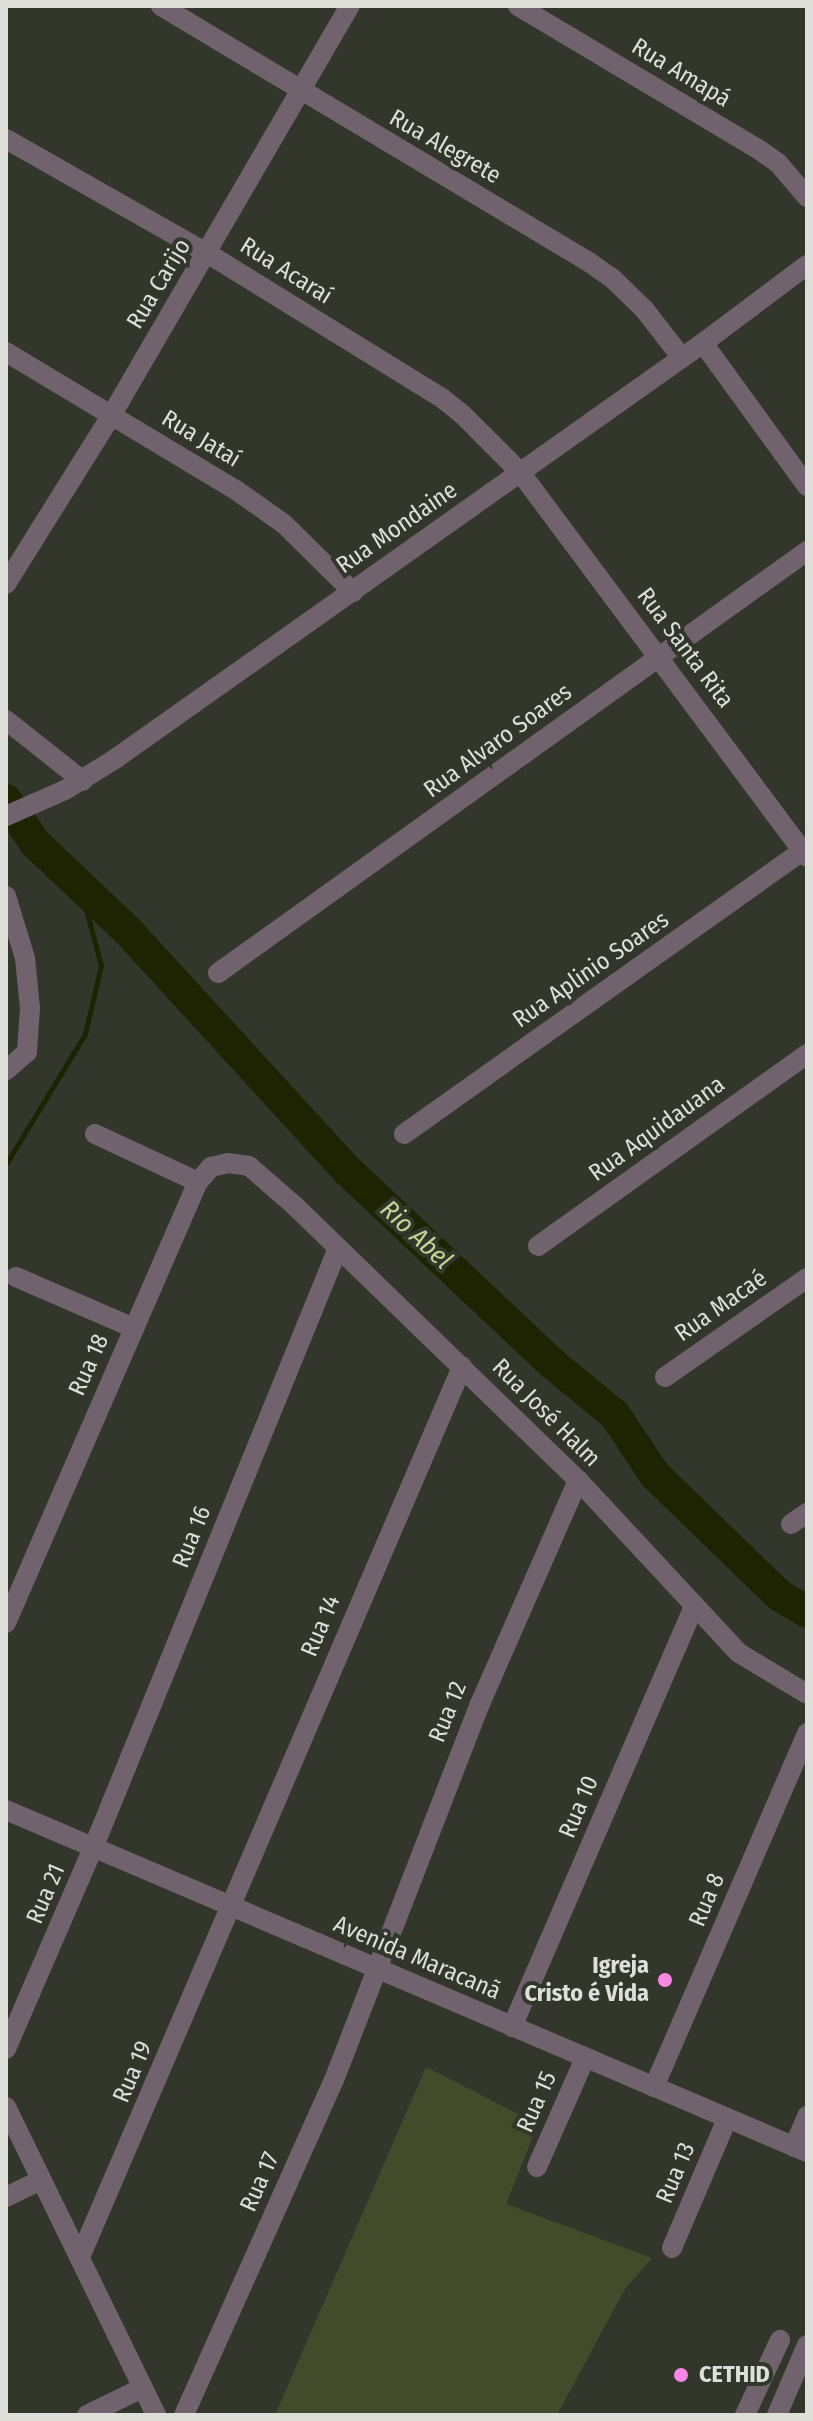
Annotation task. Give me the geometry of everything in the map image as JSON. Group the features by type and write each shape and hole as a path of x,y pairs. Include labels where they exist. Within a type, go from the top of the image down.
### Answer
{"street":[{"name":"Rua Alegrete","path":"161,6 612,278 644,309 682,358"},
{"name":"Rua Carijo","path":"6,584 111,416 350,6"},
{"name":"Rua Amapá","path":"518,6 758,149 778,163 807,197"},
{"name":"Rua Acaraí","path":"6,139 207,253 442,398 520,472"},
{"name":"Rua Mondaine","path":"6,816 83,781 682,358 807,265"},
{"path":"703,343 807,486"},
{"name":"Rua Jataí","path":"6,352 236,490 284,524 353,592"},
{"name":"Rua Santa Rita","path":"520,472 806,852"},
{"name":"Rua Alvaro Soares","path":"218,973 807,551"},
{"path":"6,720 83,781"},
{"name":"Rua Aplinio Soares","path":"404,1134 806,852"},
{"path":"6,1070 24,1056 30,1008 25,958 9,911"},
{"name":"Rua Aquidauana","path":"538,1246 807,1054"},
{"path":"95,1134 198,1182"},
{"name":"Rua José Halm","path":"198,1182 211,1167 228,1163 249,1166 578,1480 739,1653 807,1694"},
{"name":"Rua 18","path":"6,1623 198,1182"},
{"name":"Rua 16","path":"94,1846 338,1248"},
{"path":"16,1277 134,1328"},
{"name":"Rua Macaé","path":"665,1377 807,1278"},
{"name":"Rua 14","path":"232,1907 344,1636 462,1367"},
{"name":"Rua 12","path":"375,1968 479,1706 578,1480"},
{"name":"Rua 10","path":"512,2027 694,1607"},
{"name":"Rua 8","path":"654,2087 807,1733"},
{"name":"Avenida Maracanã","path":"6,1810 801,2150"},
{"name":"Rua 21","path":"6,2049 94,1846"},
{"name":"Rua 19","path":"80,2257 232,1907"},
{"name":"Rua 17","path":"184,2415 334,2080 375,1968"},
{"name":"Rua 15","path":"537,2167 585,2058"},
{"path":"6,2107 156,2415"},
{"path":"801,2150 807,2116"},
{"name":"Rua 13","path":"672,2248 727,2119"},
{"path":"6,2197 41,2180"},
{"path":"745,2415 780,2340"},
{"path":"777,2415 807,2345"},
{"path":"87,2415 142,2388"}],"green space":[{"path":"426,2067 538,2124 506,2204 652,2258 625,2289 557,2415 275,2415"}],"waterway":[{"name":"Rio Abel","path":"6,800 35,843 127,930 348,1171 553,1364 615,1415 654,1474 779,1595 807,1612"},
{"path":"6,1164 85,1034 101,965 85,906 35,843"}],"place":[{"name":"Igreja Cristo é Vida","path":"665,1980"},
{"name":"CETHID","path":"681,2375"}]}
